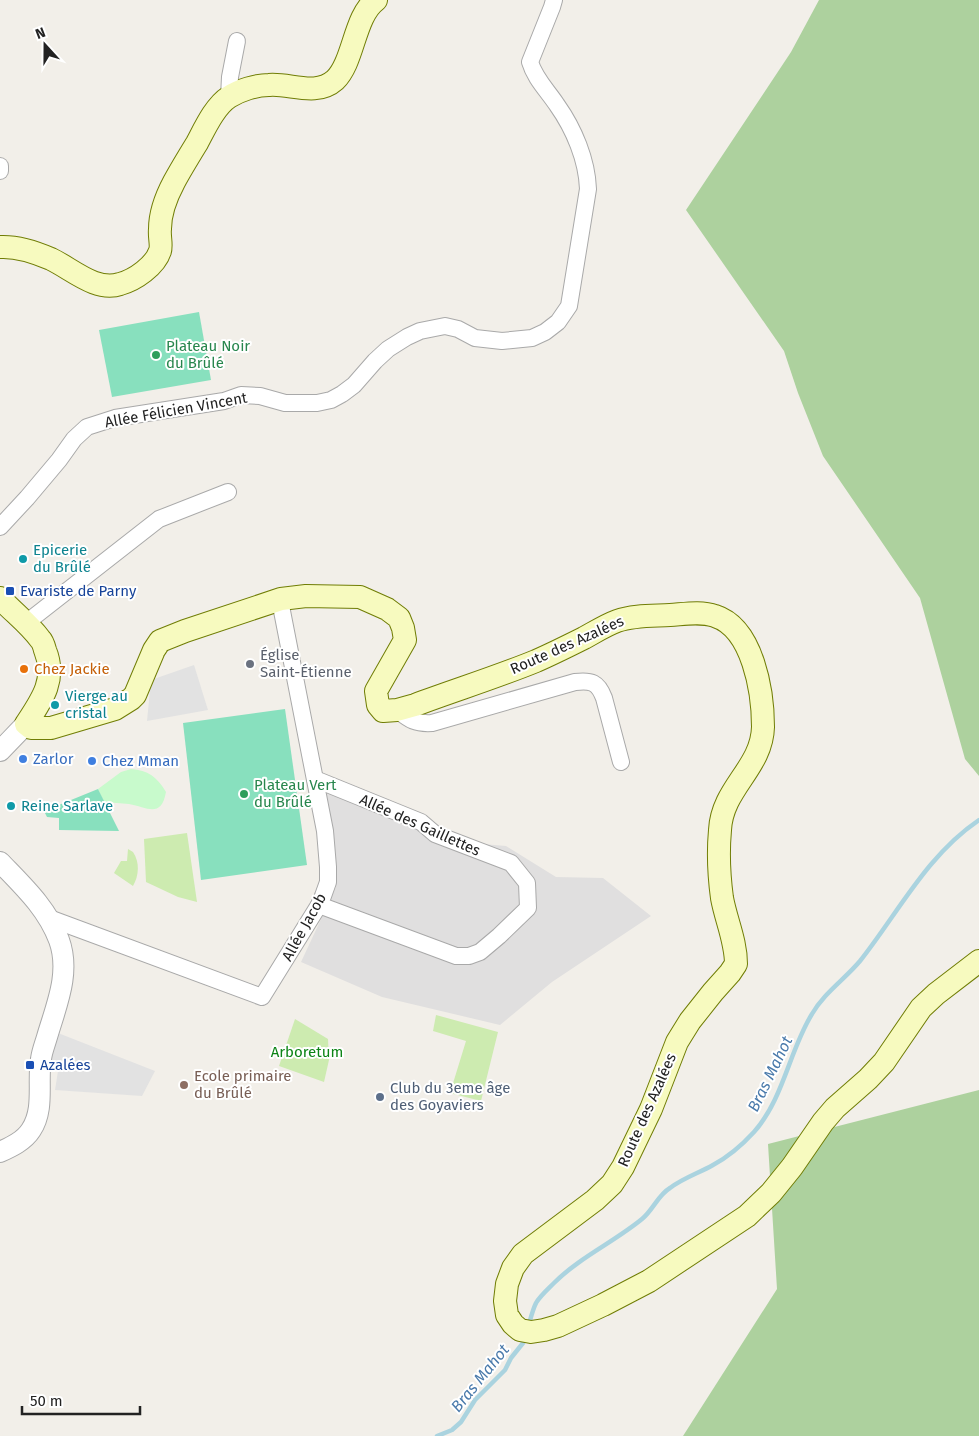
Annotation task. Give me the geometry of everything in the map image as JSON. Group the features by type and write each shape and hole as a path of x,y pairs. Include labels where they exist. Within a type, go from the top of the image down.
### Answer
{"main road":[{"path":"0,247 24,249 51,259 84,278 102,285 122,284 133,278 154,262 160,250 161,216 167,195 217,109 229,97 250,88 270,84 308,89 324,86 334,81 342,72 363,17 372,2 376,0"},
{"name":"Route des Azalées","path":"26,724 31,728 51,728 115,709 135,695 160,640 281,599 306,596 360,597 387,609 400,618 405,640 376,691 378,705 383,711 397,710 415,705 531,663 620,620 704,613 724,619 735,629 746,645 756,674 761,697 762,729 760,744 754,759 732,792 721,816 720,864 722,899 734,938 736,964 690,1021 677,1042 624,1167 612,1184 595,1200 523,1254 513,1268 504,1300 507,1315 520,1330 531,1332 558,1326 603,1305 648,1281 747,1216 777,1187 835,1108 884,1062 921,1008 936,994 979,962"},
{"path":"0,598 42,641 49,659 49,682 40,702 26,724"}],"street":[{"name":"Allée Félicien Vincent","path":"0,527 59,460 74,439 87,427 114,418 224,401 241,396 260,396 285,403 317,403 330,400 342,394 354,385 388,349 420,331 445,326 475,338 502,341 532,338 545,332 558,322 569,306 588,189 581,154 572,129 532,70 530,62 554,0"},
{"path":"229,97 230,77 237,42"},
{"path":"0,166 0,171"},
{"path":"26,623 159,519 228,492"},
{"name":"Allée Jacob","path":"49,918 262,997 319,905 328,882 325,831 281,599"},
{"name":"Route des Azalées","path":"397,710 413,722 422,724 432,723 575,682 586,681 595,684 601,690 621,762"},
{"path":"0,751 26,724"},
{"name":"Allée des Gaillettes","path":"315,779 421,822 435,834 511,863 527,883 528,908 480,952 469,956 456,956 319,905"},
{"path":"0,862 39,903 49,918 64,958 62,987 41,1059 40,1099 36,1119 31,1130 24,1138 10,1148 0,1152"}],"shaded area":[{"path":"194,665 208,710 147,721 151,680"},
{"path":"321,786 447,841 506,846 556,877 603,878 651,916 552,982 500,1025 382,997 301,962 336,887 336,871"},
{"path":"58,1033 155,1071 142,1096 55,1090 58,1071 49,1069"}],"green space":[{"path":"819,0 979,0 979,776 965,759 920,598 823,456 784,351 686,210 791,52"},
{"name":"Plateau Noir du Brûlé","path":"199,312 211,380 112,397 99,330"},
{"name":"Plateau Vert du Brûlé","path":"285,709 307,865 201,880 183,723"},
{"path":"131,769 152,775 159,782 166,792 161,806 147,809 129,804 104,802 98,789 121,772"},
{"path":"98,789 119,831 59,830 59,818 47,817 44,811"},
{"path":"187,833 197,902 178,897 146,882 144,839"},
{"path":"128,849 133,852 138,865 137,878 133,886 114,873 121,861 127,861"},
{"path":"436,1015 498,1032 481,1101 450,1093 466,1041 433,1031"},
{"name":"Arboretum","path":"295,1019 328,1039 329,1060 324,1082 279,1066"},
{"path":"979,1090 979,1436 683,1436 777,1289 768,1144"}],"waterway":[{"name":"Bras Mahot","path":"529,1324 538,1300 564,1274 642,1219 666,1191 680,1181 724,1158 754,1132 772,1104 797,1043 817,1006 860,961 929,867 961,834 979,820"},
{"name":"Bras Mahot","path":"437,1436 452,1430 461,1422 475,1400 505,1370 511,1358 523,1343 525,1336"}],"place":[{"name":"Plateau Noir du Brûlé","path":"156,355"},
{"name":"Epicerie du Brûlé","path":"23,559"},
{"name":"Evariste de Parny","path":"10,591"},
{"name":"Église Saint-Étienne","path":"250,664"},
{"name":"Chez Jackie","path":"24,669"},
{"name":"Vierge au cristal","path":"55,705"},
{"name":"Zarlor","path":"23,759"},
{"name":"Chez Mman","path":"92,761"},
{"name":"Plateau Vert du Brûlé","path":"244,794"},
{"name":"Reine Sarlave","path":"11,806"},
{"name":"Azalées","path":"30,1065"},
{"name":"Ecole primaire du Brûlé","path":"184,1085"},
{"name":"Club du 3eme âge des Goyaviers","path":"380,1097"}]}
